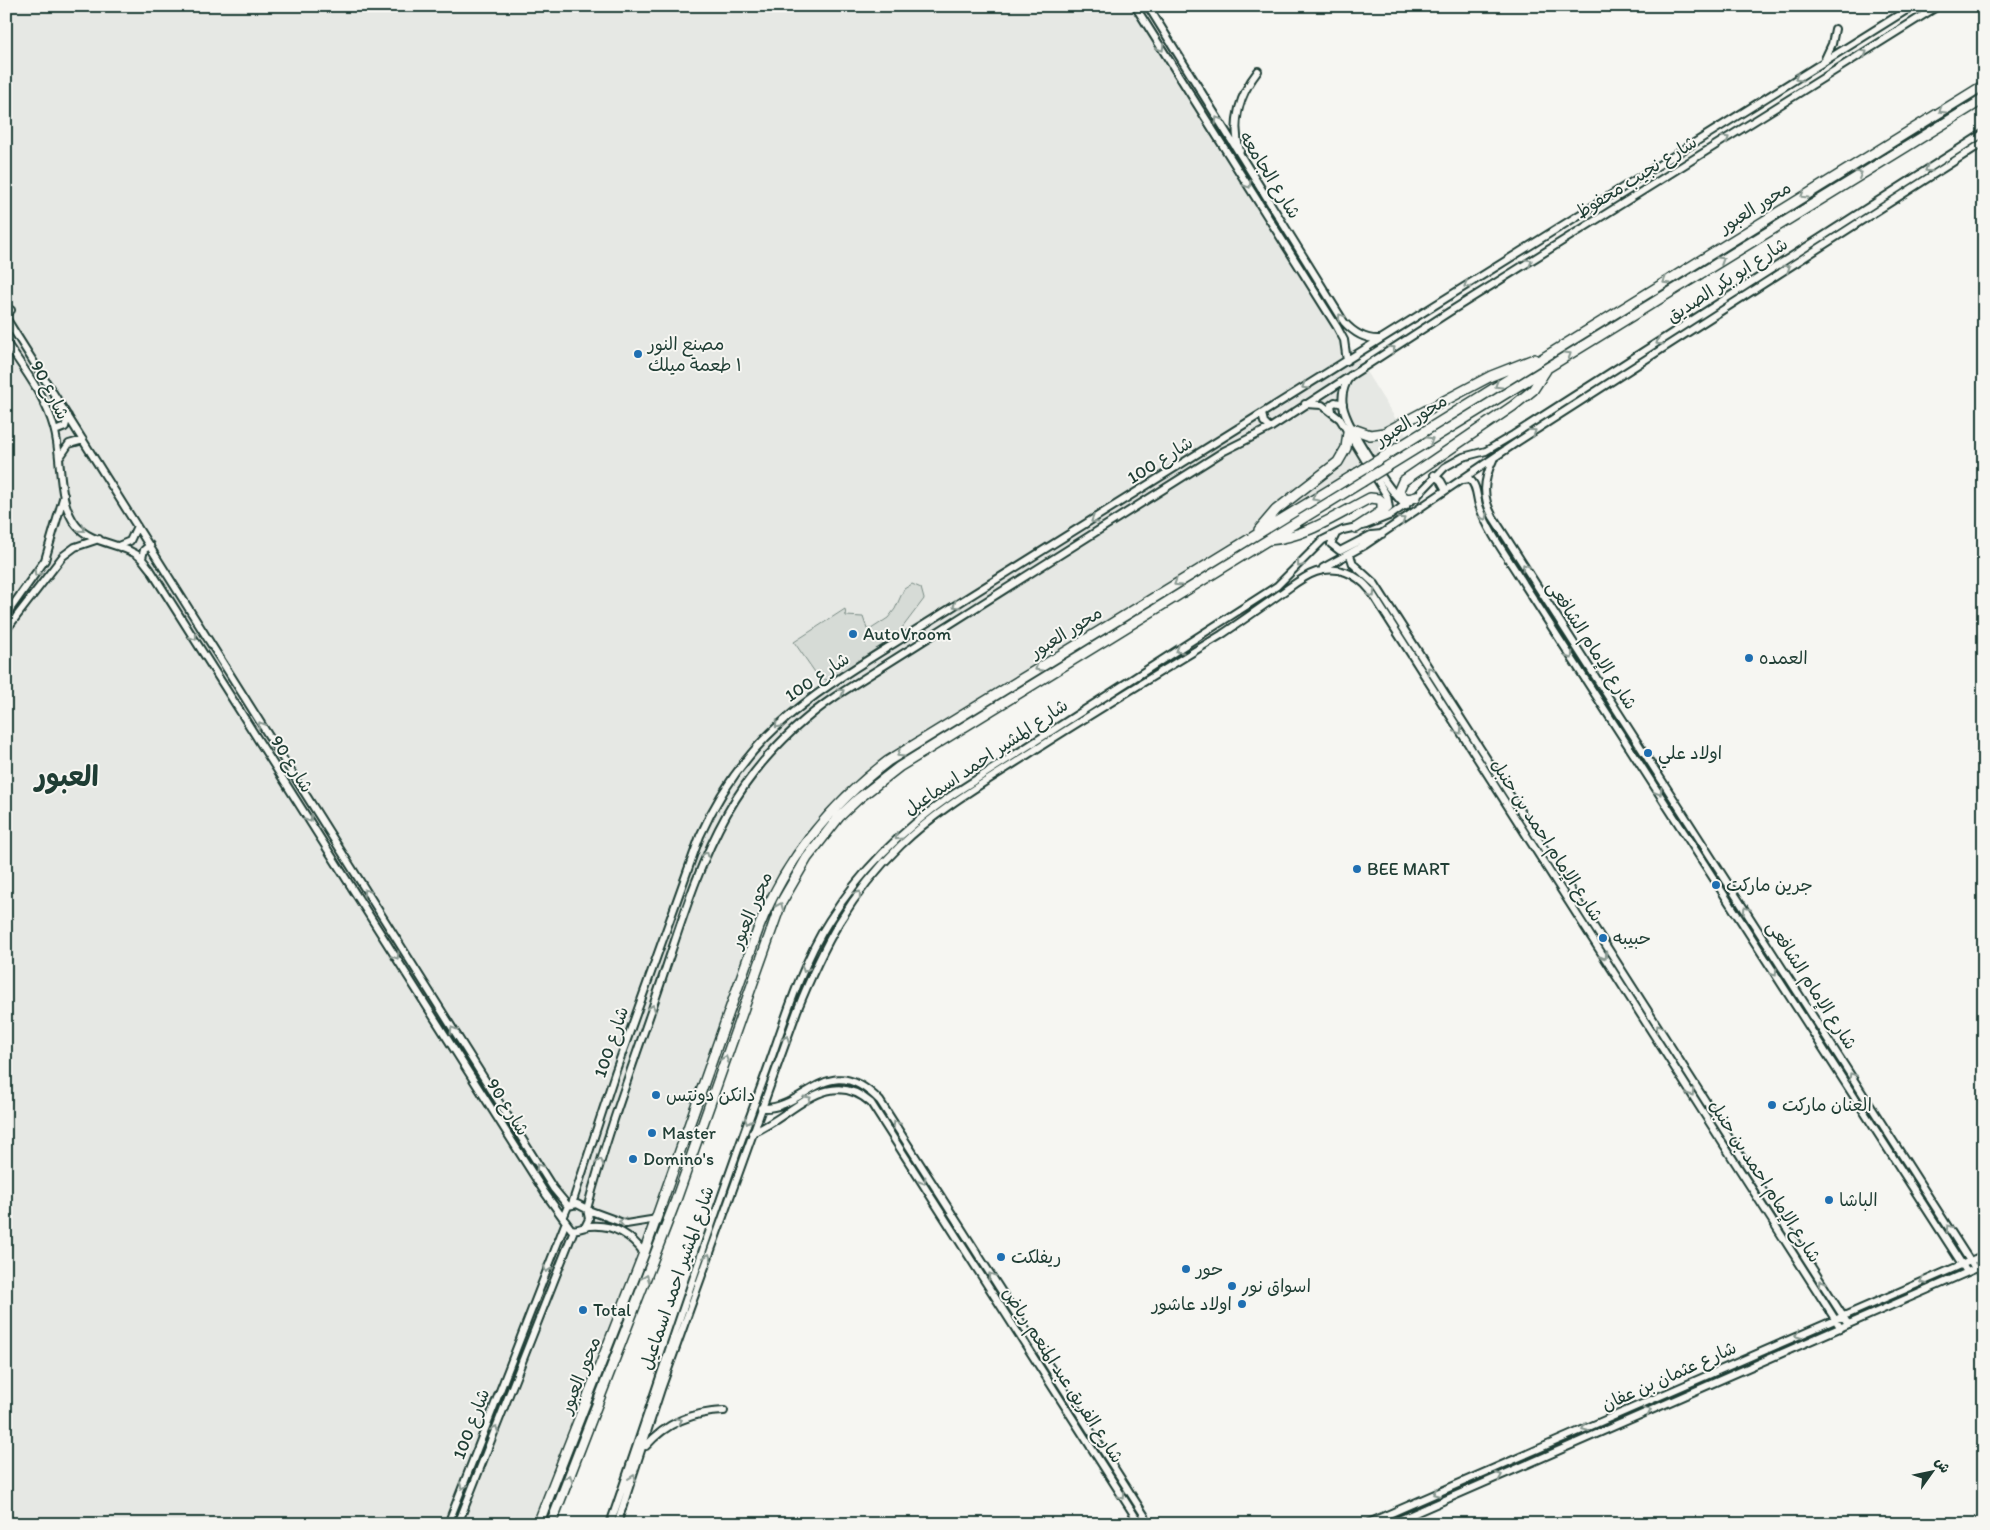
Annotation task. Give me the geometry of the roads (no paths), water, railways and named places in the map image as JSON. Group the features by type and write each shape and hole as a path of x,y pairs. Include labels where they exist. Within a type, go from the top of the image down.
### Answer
{"highway":[{"name":"محور العبور","path":"538,1524 657,1219 766,910 790,863 822,821 853,789 888,762 1984,85"},
{"name":"محور العبور","path":"551,1524 678,1196 771,927 789,888 807,858 839,817 858,799 899,767 1984,99"},
{"path":"1256,534 1272,514 1341,458 1351,430 1366,434 1384,432 1506,369 1527,360 1542,358"},
{"path":"1416,497 1409,499 1402,496 1399,490 1403,481 1513,406 1533,390 1547,369"},
{"path":"1266,540 1303,533 1370,498 1379,499 1382,502 1382,511 1356,528"}],"street":[{"name":"شارع الجامعه","path":"1136,6 1344,340 1346,360"},
{"name":"شارع الجامعه","path":"1148,6 1330,300 1350,328 1365,338 1381,339"},
{"name":"شارع نجيب محفوظ","path":"1346,360 1913,6"},
{"name":"شارع نجيب محفوظ","path":"1351,375 1938,6"},
{"path":"1823,63 1831,49 1834,29"},
{"path":"1244,161 1237,141 1237,114 1242,97 1258,71"},
{"name":"شارع ابو بكر الصديق","path":"1356,528 1384,519 1406,506 1434,476 1453,461 1486,451 1513,435 1984,134"},
{"name":"شارع ابو بكر الصديق","path":"1315,572 1350,555 1517,442 1984,142"},
{"path":"1322,304 1330,300"},
{"path":"1442,300 1447,304 1449,312"},
{"name":"شارع 90","path":"6,318 419,970 553,1188 570,1205"},
{"name":"شارع 90","path":"6,342 40,395 55,431 64,494 75,524 88,534 142,558 212,664 545,1194 564,1221"},
{"name":"شارع 100","path":"570,1205 698,842 717,803 744,762 775,728 813,695 1346,360"},
{"path":"1351,375 1345,386 1343,404 1351,430 1390,504 1387,512 1383,515 1356,528 1337,533 1333,537 1331,544 1340,551 1371,535 1382,534"},
{"name":"شارع 100","path":"587,1209 615,1113 707,851 724,816 745,783 778,743 815,710 836,696 1232,446 1270,428 1351,375"},
{"path":"1332,411 1333,402 1338,401 1343,404"},
{"path":"1304,404 1316,404 1332,411 1351,430 1392,492 1406,506"},
{"path":"1262,414 1264,422 1270,428"},
{"path":"55,431 64,427 68,416"},
{"path":"1513,435 1517,442"},
{"path":"60,457 68,444 83,440"},
{"path":"1486,451 1493,460"},
{"name":"شارع الإمام الشافعى","path":"1493,460 1487,474 1484,489 1486,504 1493,518 1975,1269"},
{"path":"1434,476 1442,481 1446,490"},
{"name":"شارع الإمام الشافعى","path":"1463,480 1473,482 1478,503 1486,521 1534,600 1967,1272"},
{"path":"6,615 45,560 64,494"},
{"path":"1131,496 1137,507"},
{"path":"1121,502 1128,512"},
{"path":"118,546 130,541 138,526"},
{"name":"شارع المشير احمد اسماعيل","path":"610,1524 656,1382 740,1142 806,966 838,908 881,854 930,810 1284,581 1317,545 1337,533"},
{"path":"6,630 63,556 75,547 99,539"},
{"path":"142,558 144,550 150,546"},
{"path":"1048,548 1054,552 1055,558"},
{"name":"شارع الإمام احمد بن حنبل","path":"1350,555 1353,564 1376,584 1688,1074 1783,1229"},
{"path":"1315,572 1338,570 1357,577 1358,572 1362,570"},
{"name":"شارع المشير احمد اسماعيل","path":"617,1524 644,1449 661,1389 797,1011 831,935 848,906 882,864 941,811 1122,694 1223,634 1315,572"},
{"path":"1005,574 1012,586"},
{"name":"شارع الإمام احمد بن حنبل","path":"1357,577 1370,590 1681,1078 1848,1324"},
{"path":"674,909 682,907 685,916"},
{"path":"659,952 662,961 669,959"},
{"path":"1623,987 1630,983"},
{"path":"1681,1078 1688,1074"},
{"name":"شارع الفريق عبد المنعم رياض","path":"761,1108 782,1106 821,1083 834,1080 853,1082 872,1092 880,1101 1150,1524"},
{"path":"821,1083 824,1091"},
{"name":"شارع الفريق عبد المنعم رياض","path":"752,1133 824,1091 839,1089 856,1092 863,1096 880,1114 1140,1524"},
{"path":"545,1194 553,1188"},
{"path":"644,1253 632,1239 615,1229 596,1226 574,1230 564,1221 570,1205 581,1204 587,1209 626,1224 642,1223 657,1219"},
{"path":"585,1227 589,1219 587,1209"},
{"name":"شارع 100","path":"448,1524 564,1221"},
{"name":"شارع 100","path":"458,1524 574,1230"},
{"name":"شارع الإمام احمد بن حنبل","path":"1789,1238 1840,1327"},
{"name":"شارع عثمان بن عفان","path":"1366,1524 1984,1255"},
{"name":"شارع عثمان بن عفان","path":"1390,1524 1984,1265"},
{"path":"644,1449 662,1430 681,1420 703,1413 724,1411"}],"place":[{"name":"مصنع النور ١ طعمة ميلك","path":"638,354"},
{"name":"AutoVroom","path":"853,634"},
{"name":"العمده","path":"1749,658"},
{"name":"اولاد علي","path":"1648,753"},
{"name":"BEE MART","path":"1357,869"},
{"name":"جرين ماركت","path":"1716,885"},
{"name":"حبيبه","path":"1603,938"},
{"name":"دانكن دونتس","path":"656,1095"},
{"name":"العنان ماركت","path":"1772,1105"},
{"name":"Master","path":"652,1133"},
{"name":"Domino's","path":"633,1159"},
{"name":"الباشا","path":"1829,1200"},
{"name":"ريفلكت","path":"1001,1257"},
{"name":"حور","path":"1186,1269"},
{"name":"اسواق نور","path":"1232,1286"},
{"name":"اولاد عاشور","path":"1242,1304"},
{"name":"Total","path":"583,1310"}],"district":[{"name":"العبور","path":"67,776"}]}
